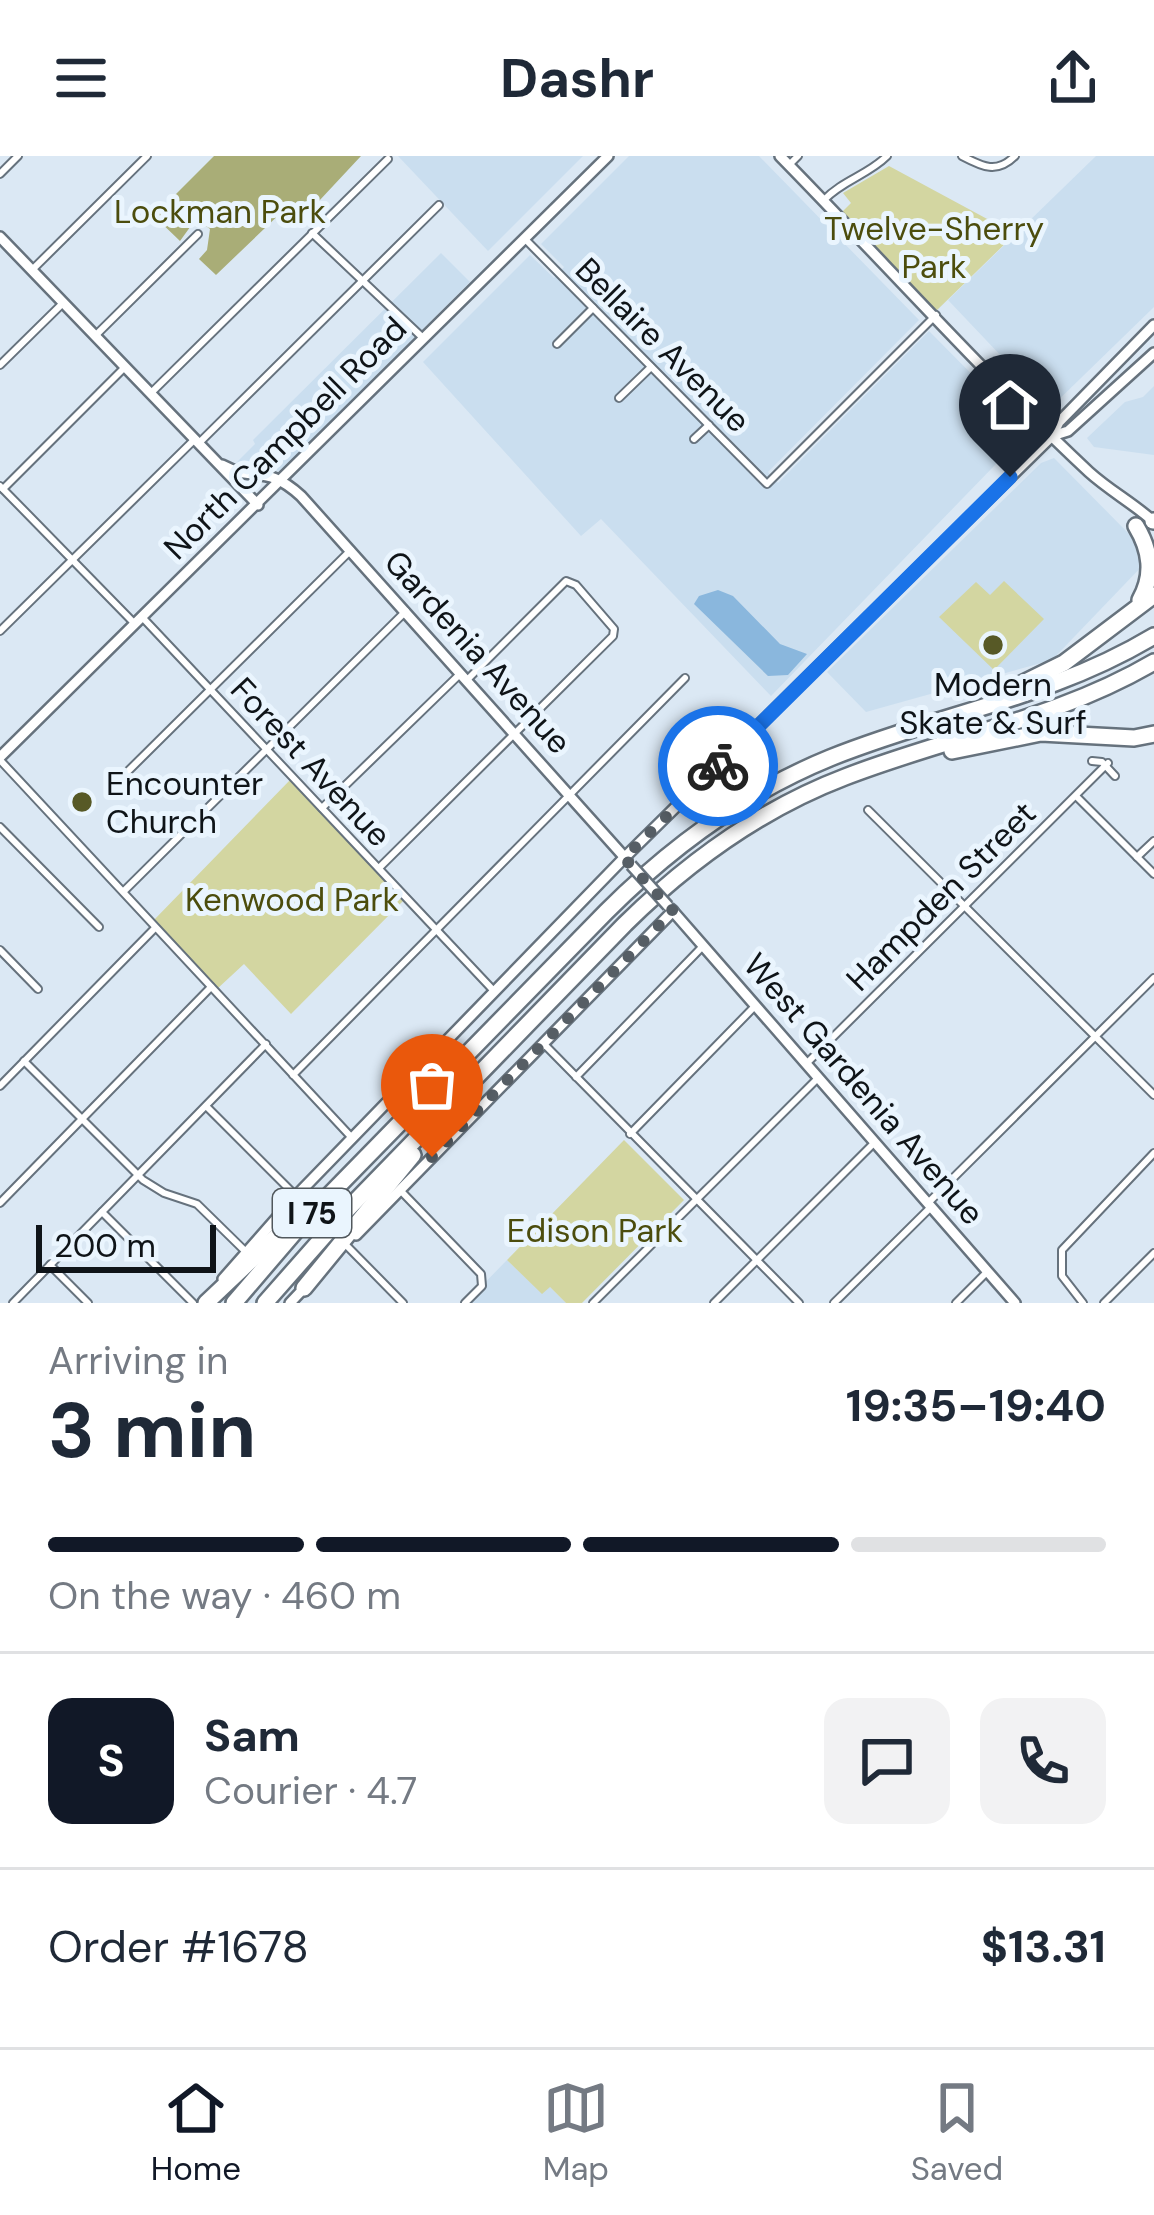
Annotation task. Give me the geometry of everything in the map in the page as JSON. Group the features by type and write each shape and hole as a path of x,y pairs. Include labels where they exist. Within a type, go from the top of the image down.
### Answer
{"highway":[{"path":"1130,611 1146,591 1152,571 1151,556 1136,526"},
{"path":"894,735 1036,679 1154,595"},
{"name":"I 75","path":"234,1303 275,1252 606,911 669,853 759,791 828,759 1048,688 1154,636"},
{"name":"I 75","path":"265,1303 331,1226 642,908 699,860 800,797 902,758 1062,707 1154,662"},
{"path":"902,758 1041,734 1130,738 1154,734"},
{"path":"296,1298 454,1100"},
{"path":"206,1303 365,1148 396,1128"}],"main road":[{"name":"North Campbell Road","path":"0,759 608,156"},
{"path":"785,160 1120,500 1154,545"},
{"path":"0,237 258,505"},
{"path":"206,1303 245,1251 296,1196 1052,436 1059,422 1154,325"},
{"path":"1052,436 1068,431 1154,353"},
{"path":"222,465 283,480"},
{"name":"Gardenia Avenue","path":"283,480 670,908"},
{"path":"1120,500 1154,521"},
{"path":"296,1298 670,908"},
{"name":"West Gardenia Avenue","path":"670,908 1015,1303"}],"street":[{"path":"0,174 18,156"},
{"path":"32,270 147,156"},
{"path":"785,160 798,156"},
{"path":"824,200 846,180 874,168 887,156"},
{"path":"962,156 997,168 1015,156"},
{"path":"152,392 388,159"},
{"path":"0,632 440,205"},
{"path":"312,233 424,340"},
{"path":"96,335 198,234"},
{"name":"Bellaire Avenue","path":"525,239 767,484 936,315"},
{"path":"0,364 64,302"},
{"path":"557,344 593,308"},
{"path":"1,489 127,366"},
{"path":"620,398 651,367"},
{"path":"694,439 709,424"},
{"name":"Forest Avenue","path":"1,489 210,689 495,992"},
{"path":"112,788 351,550"},
{"path":"322,808 566,581 576,585 614,632 379,868"},
{"path":"124,891 406,611"},
{"path":"293,1075 685,678"},
{"path":"0,759 353,1138"},
{"path":"1092,761 1107,765 1114,776"},
{"name":"Hampden Street","path":"807,1063 1107,765"},
{"path":"1076,796 1154,874"},
{"path":"868,810 1154,1095"},
{"path":"0,827 99,927"},
{"path":"1137,857 1154,841"},
{"path":"0,1086 155,928"},
{"path":"576,1077 703,946"},
{"path":"0,950 38,989"},
{"path":"835,1303 1154,978"},
{"path":"0,1203 211,987"},
{"path":"630,1135 756,1005"},
{"path":"543,1042 800,1303"},
{"path":"13,1303 266,1044"},
{"path":"24,1061 138,1174 164,1193 197,1204 245,1251"},
{"path":"593,1303 819,1077"},
{"path":"206,1106 296,1196"},
{"path":"714,1303 875,1142"},
{"path":"1083,1303 1062,1276 1059,1261 1064,1246 1154,1153"},
{"path":"400,1190 483,1281 465,1303"},
{"path":"102,1212 193,1303"},
{"path":"346,1245 403,1303"},
{"path":"1104,1303 1154,1253"},
{"path":"50,1265 88,1303"},
{"path":"956,1303 988,1272"}],"shaded area":[{"path":"398,156 583,156 488,251"},
{"path":"629,156 759,156 919,320 768,472 778,483 929,331 1028,431 771,696 601,519 581,536 423,362 530,255 554,278 564,267 541,244"},
{"path":"1096,156 1154,156 1154,307 1046,412 1024,391 1025,381 948,300"},
{"path":"441,253 470,282 280,471 234,465 255,444 253,440"},
{"path":"1154,386 1154,455 1094,447 1087,438 1125,402 1143,397"},
{"path":"1054,458 1138,543 1146,562 1052,660 866,712 827,672 1041,463"},
{"path":"507,1260 542,1293 549,1286 566,1303 465,1303"}],"green space":[{"name":"Lockman Park","path":"214,156 361,156 319,201 287,207 216,275 199,259 207,250 210,229 201,222 193,223 180,241 154,216"},
{"name":"Twelve-Sherry Park","path":"889,166 1015,234 934,313 839,215 851,203 843,193"},
{"name":"Modern Skate & Surf","path":"1004,581 1044,619 994,670 939,617 976,582 990,595"},
{"name":"Kenwood Park","path":"290,780 403,901 291,1014 244,964 217,989 153,921"},
{"name":"Edison Park","path":"624,1140 684,1200 582,1303 566,1303 550,1287 542,1294 507,1260"}],"water":[{"path":"718,590 733,596 780,644 807,654 788,675 768,676 694,604 699,596"}],"way so far":[{"path":"432,1157 673,911 624,858 718,766"}],"place":[{"name":"Modern Skate & Surf","path":"993,645"},
{"name":"Encounter Church","path":"82,802"}],"route":[{"path":"718,766 1010,477"}]}
